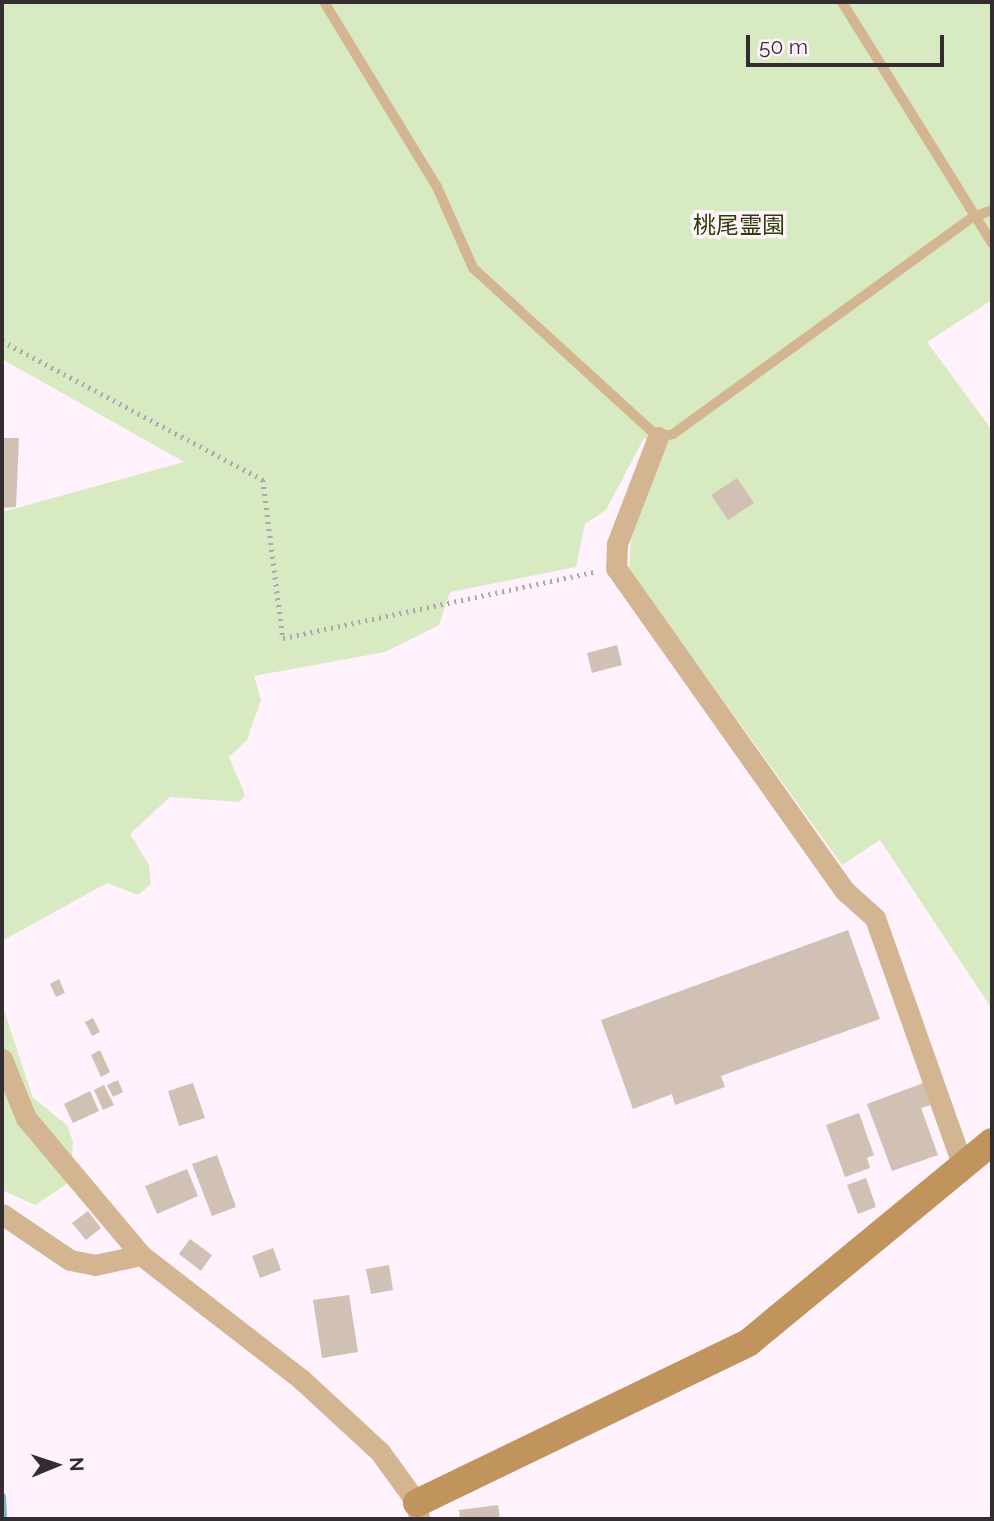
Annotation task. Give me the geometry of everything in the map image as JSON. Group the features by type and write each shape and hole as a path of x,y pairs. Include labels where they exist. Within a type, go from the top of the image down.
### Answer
{"street":[{"path":"658,437 617,544 616,568 845,891 874,918 963,1166"},
{"path":"2,1059 26,1118 141,1255 301,1379 380,1452 418,1511 748,1343 992,1142"},
{"path":"2,1214 70,1261 95,1265 141,1255"}],"lane":[{"path":"324,2 437,187 472,268 658,437 673,434 973,217 992,210"},
{"path":"842,2 973,217 992,243"}],"path":[{"path":"2,341 262,480 283,638 616,568"}],"green space":[{"name":"桃尾霊園","path":"2,2 992,2 992,300 927,342 992,430 992,1009 880,840 842,865 629,570 631,538 664,450 644,438 606,510 585,524 576,567 450,592 439,625 385,652 254,676 261,700 247,740 229,757 245,795 240,802 170,797 130,834 149,865 151,884 138,895 107,883 2,941 2,512 184,462 2,359"},
{"path":"2,1004 33,1098 67,1125 73,1142 70,1182 35,1205 2,1190"}],"building":[{"path":"2,438 19,438 16,507 2,508"},
{"path":"737,478 754,503 728,520 711,495"},
{"path":"617,645 622,665 592,673 587,653"},
{"path":"848,930 880,1019 721,1076 725,1087 675,1105 672,1094 633,1109 601,1020"},
{"path":"59,979 65,993 56,997 50,984"},
{"path":"93,1018 100,1032 92,1036 85,1022"},
{"path":"100,1050 110,1072 101,1077 91,1055"},
{"path":"118,1080 123,1092 113,1097 107,1085"},
{"path":"926,1082 934,1104 921,1108 938,1155 892,1171 867,1104"},
{"path":"193,1083 205,1118 179,1126 168,1091"},
{"path":"104,1085 114,1105 103,1110 94,1090"},
{"path":"90,1091 99,1111 73,1123 64,1104"},
{"path":"859,1113 874,1155 867,1158 870,1168 845,1177 826,1125"},
{"path":"217,1155 236,1207 212,1216 192,1164"},
{"path":"187,1169 198,1196 157,1214 145,1186"},
{"path":"866,1178 876,1207 858,1214 847,1185"},
{"path":"88,1211 101,1228 86,1240 72,1223"},
{"path":"190,1239 212,1255 201,1271 179,1254"},
{"path":"273,1248 281,1270 260,1278 252,1256"},
{"path":"389,1265 393,1290 371,1294 366,1269"},
{"path":"349,1295 358,1352 322,1358 313,1300"},
{"path":"498,1505 500,1519 460,1519 459,1510"}],"waterway":[{"path":"2,1497 3,1519"}]}
